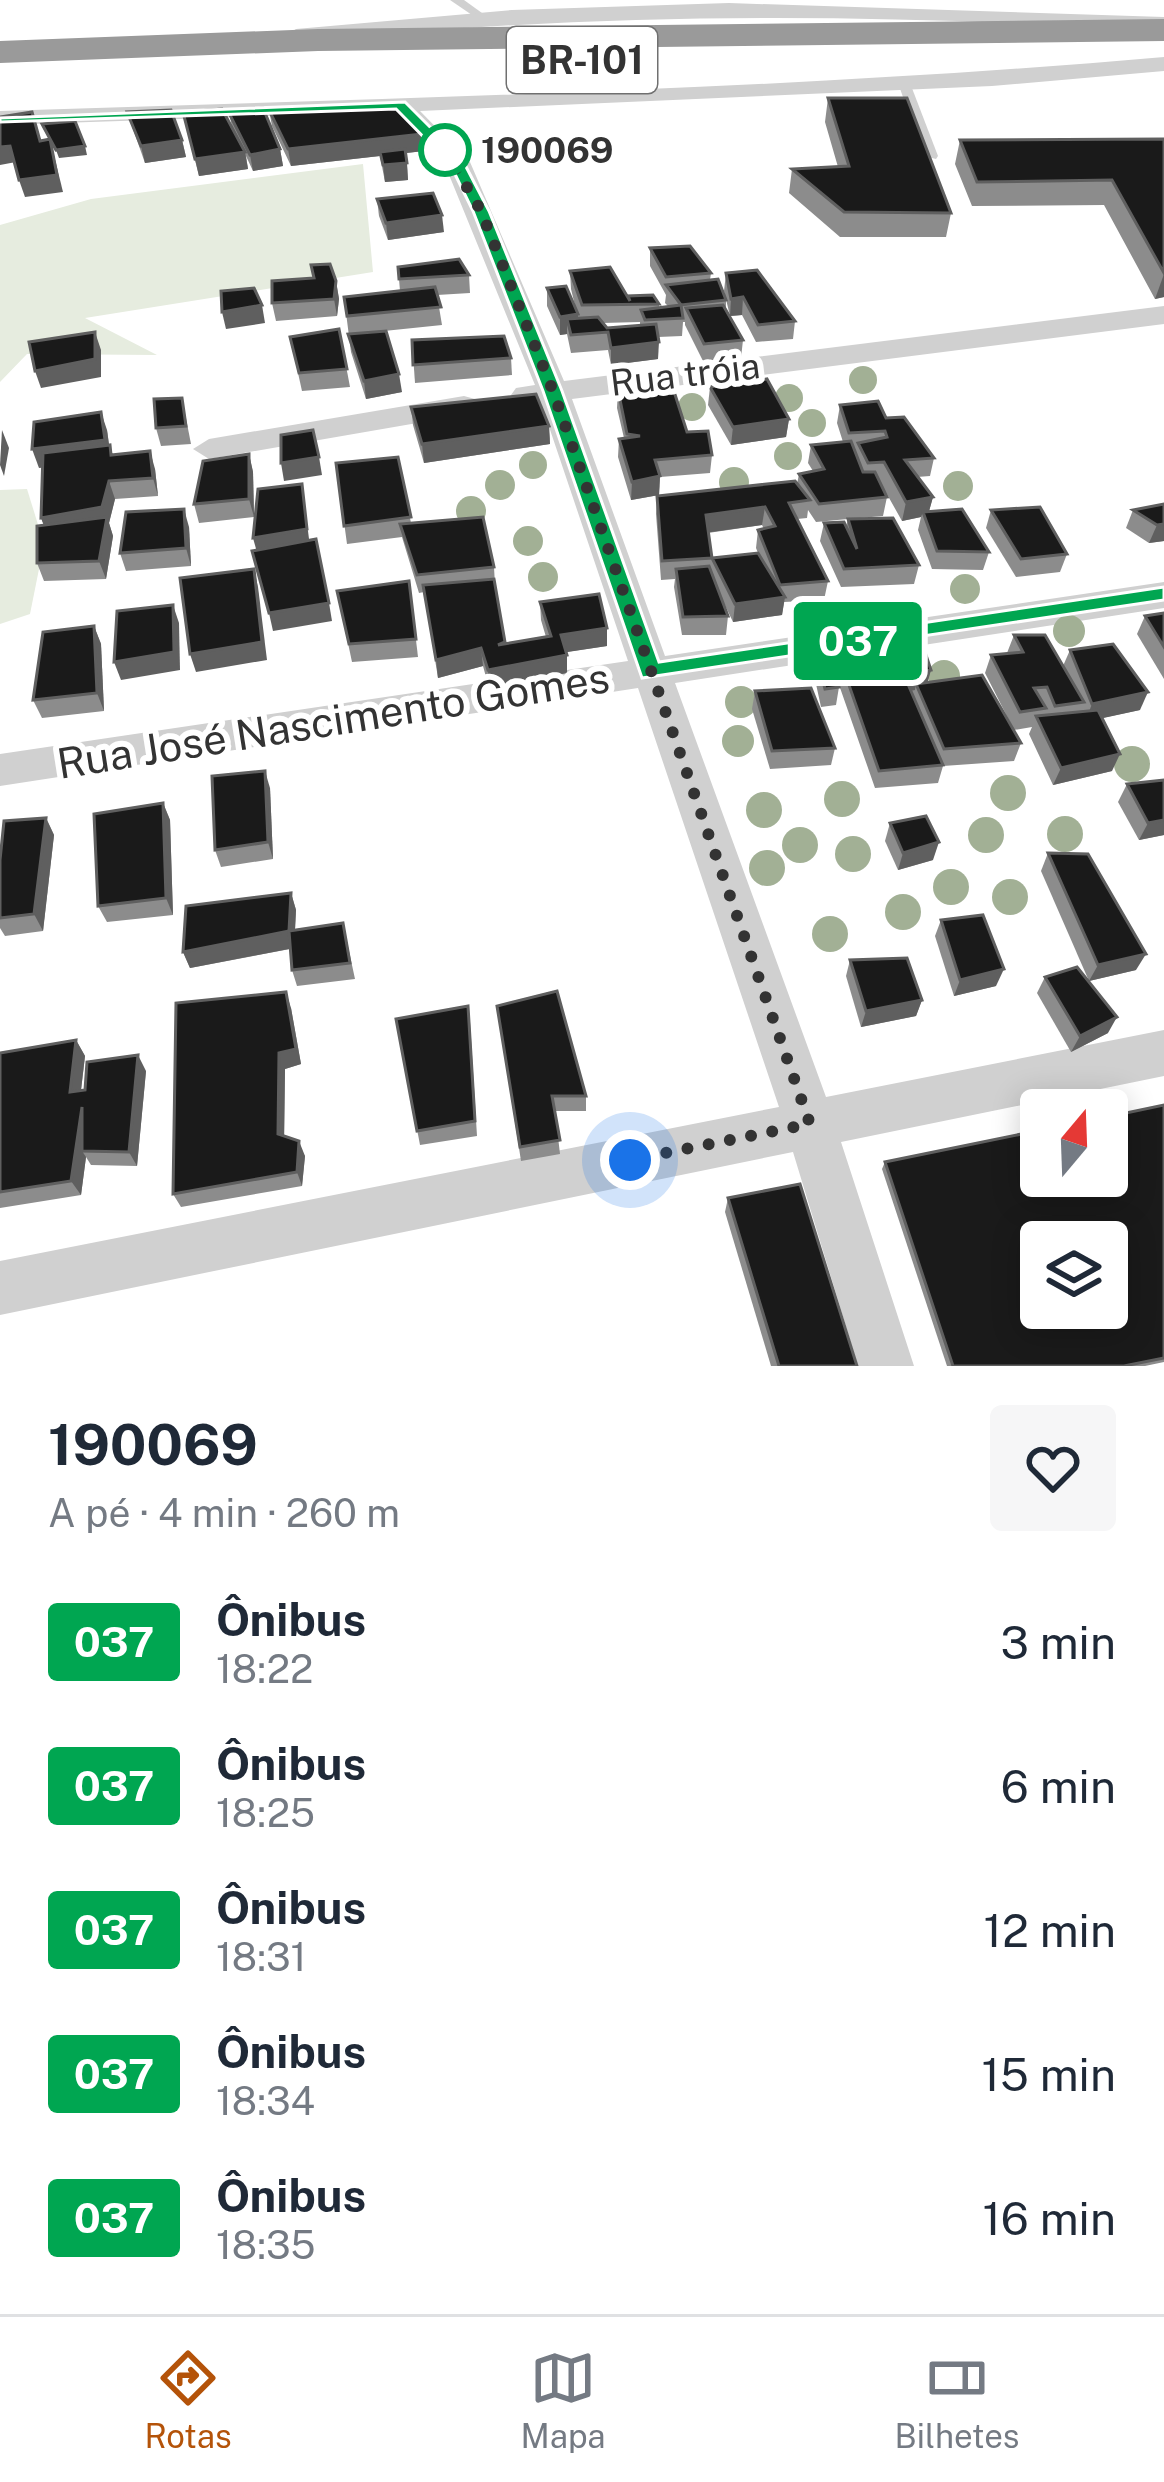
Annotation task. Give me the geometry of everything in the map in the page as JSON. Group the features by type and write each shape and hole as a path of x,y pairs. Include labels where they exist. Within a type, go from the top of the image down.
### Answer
{"highway":[{"name":"BR-101","path":"0,52 258,42 1164,27"},
{"name":"BR-101","path":"0,75 315,62 1164,60"}],"street":[{"path":"258,42 466,6 872,3 1164,27"},
{"path":"0,118 507,102 904,83 1164,60"},
{"path":"471,145 507,102"},
{"path":"400,105 471,145 810,1124 886,1366"},
{"name":"Rua tróia","path":"208,449 553,391 1164,314"},
{"name":"Rua José Nascimento Gomes","path":"0,770 1164,595"},
{"path":"0,1288 1164,1053"}],"lane":[{"path":"904,83 931,156"}],"shaded area":[{"path":"363,164 373,272 85,318 157,355 27,354 0,382 0,225 91,199"},
{"path":"27,489 44,544 30,614 0,624 0,490"}],"building":[{"path":"828,98 907,98 951,213 844,212 792,169 849,166"},
{"path":"397,107 422,134 288,149 269,110"},
{"path":"263,108 280,149 250,155 229,113"},
{"path":"222,109 245,152 195,159 183,112"},
{"path":"171,110 182,140 141,146 127,112"},
{"path":"32,112 40,141 50,139 57,175 19,180 10,146 0,147 0,117"},
{"path":"75,121 85,146 56,150 42,124"},
{"path":"1164,139 1164,273 1112,180 977,182 960,140"},
{"path":"405,149 407,163 383,165 380,152"},
{"path":"433,193 442,215 386,223 377,199"},
{"path":"690,246 711,273 666,277 650,248"},
{"path":"459,259 469,275 399,279 398,267"},
{"path":"330,264 336,281 334,299 272,303 272,281 314,278 311,265"},
{"path":"610,267 630,301 628,296 653,295 659,304 582,305 570,271"},
{"path":"757,270 795,321 758,325 743,297 731,299 726,273"},
{"path":"718,279 726,300 681,305 666,285"},
{"path":"566,286 578,314 560,317 547,288"},
{"path":"435,287 441,307 347,316 344,297"},
{"path":"254,288 262,305 222,312 221,291"},
{"path":"681,305 683,318 645,320 641,310"},
{"path":"723,305 743,340 704,344 686,308"},
{"path":"598,317 607,328 656,324 659,342 611,348 608,332 571,335 567,319"},
{"path":"339,329 347,369 299,373 290,337"},
{"path":"386,331 399,374 364,381 348,334"},
{"path":"95,332 95,359 35,371 29,342"},
{"path":"504,336 511,358 413,365 412,340"},
{"path":"767,379 789,419 733,427 710,387"},
{"path":"671,382 687,432 708,431 712,455 655,460 660,476 632,482 619,439 640,436 627,434 618,390"},
{"path":"536,394 549,426 422,444 411,407"},
{"path":"182,398 186,426 156,428 154,399"},
{"path":"878,401 886,418 904,417 934,458 905,460 933,497 906,502 884,462 868,463 858,443 887,437 885,431 849,433 840,405"},
{"path":"101,412 105,440 32,449 34,422"},
{"path":"313,430 319,457 281,463 281,435"},
{"path":"851,441 863,472 875,472 887,497 819,504 799,474 824,469 811,445"},
{"path":"110,445 111,455 150,451 153,478 109,481 102,507 41,518 43,453"},
{"path":"249,454 249,499 194,504 203,461"},
{"path":"398,457 411,517 344,526 336,463"},
{"path":"795,481 810,500 789,503 828,581 780,585 758,530 775,526 765,507 706,515 712,558 662,561 657,496"},
{"path":"302,484 307,529 253,538 258,489"},
{"path":"1164,504 1164,524 1157,525 1133,510"},
{"path":"1040,507 1067,554 1021,559 991,510"},
{"path":"184,509 186,548 120,553 126,512"},
{"path":"962,509 989,552 937,551 923,512"},
{"path":"107,517 99,561 37,563 37,526"},
{"path":"483,517 494,567 417,575 400,524"},
{"path":"893,518 919,565 844,569 824,523 844,522 857,549 848,519"},
{"path":"316,539 329,603 269,613 252,551"},
{"path":"758,553 785,597 735,604 712,558"},
{"path":"709,566 728,616 683,617 676,569"},
{"path":"254,569 262,642 190,654 180,578"},
{"path":"494,579 505,642 498,645 551,636 540,602 599,594 607,628 561,635 567,655 488,670 481,648 436,660 423,585"},
{"path":"409,581 416,639 349,644 337,591"},
{"path":"173,605 174,652 114,662 117,611"},
{"path":"1164,613 1164,647 1145,616"},
{"path":"94,626 97,693 33,700 43,632"},
{"path":"1014,635 1045,635 1084,702 1055,706 1047,687 1034,688 1046,708 1020,712 991,655 1023,652"},
{"path":"922,643 931,670 904,675 943,765 879,771 836,648"},
{"path":"1113,644 1148,692 1092,704 1070,650"},
{"path":"819,666 833,667 839,687 825,689"},
{"path":"982,675 1021,743 944,749 916,684"},
{"path":"811,688 835,748 772,751 755,691"},
{"path":"1098,710 1120,754 1061,768 1036,716"},
{"path":"265,771 268,842 215,850 212,776"},
{"path":"1164,780 1164,820 1148,823 1127,784"},
{"path":"163,803 166,898 98,906 94,814"},
{"path":"926,816 939,842 903,853 890,823"},
{"path":"46,818 34,914 0,918 4,821"},
{"path":"1048,853 1088,854 1146,954 1098,965"},
{"path":"291,893 289,931 183,952 186,906"},
{"path":"983,915 1004,969 960,980 941,920"},
{"path":"343,923 350,963 292,970 289,931"},
{"path":"907,958 922,1000 866,1011 850,960"},
{"path":"1077,967 1117,1017 1080,1036 1045,977"},
{"path":"557,991 586,1096 552,1096 560,1140 520,1147 497,1006"},
{"path":"286,992 296,1049 279,1053 278,1134 299,1141 297,1172 173,1194 176,1003"},
{"path":"468,1006 475,1121 417,1131 396,1019"},
{"path":"76,1040 70,1092 85,1090 87,1062 138,1055 129,1152 82,1151 82,1107 71,1181 0,1192 0,1053"},
{"path":"1164,1105 1164,1358 1124,1366 953,1366 885,1162 1020,1134 1020,1197 1128,1197 1128,1113"},
{"path":"800,1184 857,1366 779,1366 728,1198"}],"bus line":[{"name":"037","path":"0,118 400,105 457,162 481,211 553,391 650,672 1164,595"}],"place":[{"name":"190069","path":"445,150"}],"route":[{"path":"445,150 457,162 481,211 553,391 810,1124 630,1160"}]}
